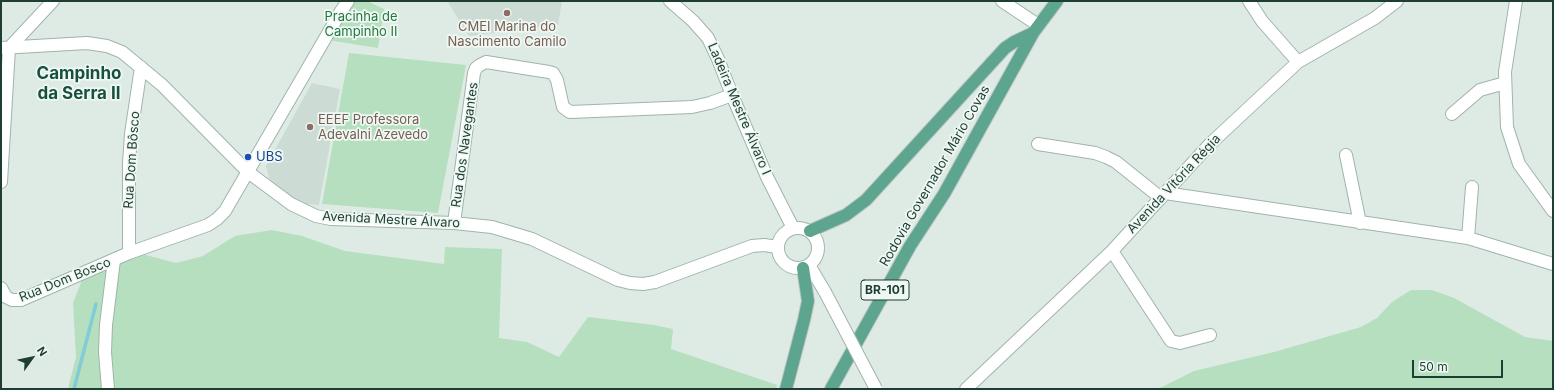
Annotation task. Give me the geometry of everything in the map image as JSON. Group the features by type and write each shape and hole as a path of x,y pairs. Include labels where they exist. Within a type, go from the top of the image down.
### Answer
{"main road":[{"name":"Rodovia Governador Mário Covas","path":"831,389 910,246 944,194 1035,29 1057,1"},
{"path":"810,231 846,215 866,200 1005,48 1035,29"},
{"path":"786,389 808,301 806,266"}],"street":[{"path":"1,182 5,48 53,1"},
{"name":"Rua Dom Bosco","path":"2,290 6,297 12,300 21,300 114,260 208,225 225,211 348,1"},
{"name":"Ladeira Mestre Álvaro I","path":"670,1 693,21 708,38 767,177 793,228"},
{"path":"1002,1 1035,29"},
{"path":"1249,1 1262,21 1298,62"},
{"name":"Avenida Vitória Régia","path":"966,389 1112,251 1210,144 1298,62 1374,18 1397,1"},
{"path":"1516,1 1505,72 1507,128 1519,164 1553,211"},
{"name":"Avenida Mestre Álvaro","path":"5,48 87,43 107,46 122,52 162,85 248,172 291,204 316,216 331,219 454,223 492,227 513,232 532,239 618,280 643,284 656,282 752,246 764,245 778,247"},
{"name":"Rua dos Navegantes","path":"454,223 474,73 476,68 486,62 553,73 557,80 563,107 570,112 692,107 710,103 732,95"},
{"name":"Rua Dom Bôsco","path":"129,254 128,195 131,134 141,67"},
{"path":"1452,114 1480,90 1505,83"},
{"path":"1038,144 1095,153 1106,157 1116,162 1163,195 1468,238 1553,264"},
{"path":"1346,155 1360,223"},
{"path":"1468,238 1472,187"},
{"path":"793,228 804,228 810,231 817,239 819,250 817,257 806,266 792,267 787,265 782,260 778,247 782,236 793,228"},
{"path":"1112,251 1171,341 1180,343 1210,335"},
{"path":"108,389 105,352 106,325 114,260"},
{"path":"806,266 825,292 876,389"}],"shaded area":[{"name":"CMEI Marina do Nascimento Camilo","path":"447,1 562,1 558,25 469,36"},
{"name":"EEEF Professora Adevalni Azevedo","path":"312,83 340,89 319,205 306,204 291,198 276,187 269,178 266,166"}],"green space":[{"name":"Pracinha de Campinho II","path":"352,1 367,1 384,9 378,48 328,40"},
{"path":"349,53 466,65 438,213 322,204"},
{"path":"272,230 302,236 345,251 444,264 445,247 502,249 499,338 527,342 559,357 588,317 654,325 673,329 671,349 777,385 776,389 68,389 76,357 73,303 82,280 90,272 142,254 176,263 203,256 235,236"},
{"path":"1411,290 1432,290 1454,298 1525,337 1553,341 1553,389 1153,389 1162,387 1194,371 1274,352 1361,327 1377,318 1392,302"}],"waterway":[{"path":"74,389 96,304"}],"place":[{"name":"CMEI Marina do Nascimento Camilo","path":"507,13"},
{"name":"EEEF Professora Adevalni Azevedo","path":"310,127"},
{"name":"UBS","path":"248,157"}],"district":[{"name":"Campinho da Serra II","path":"79,84"}]}
